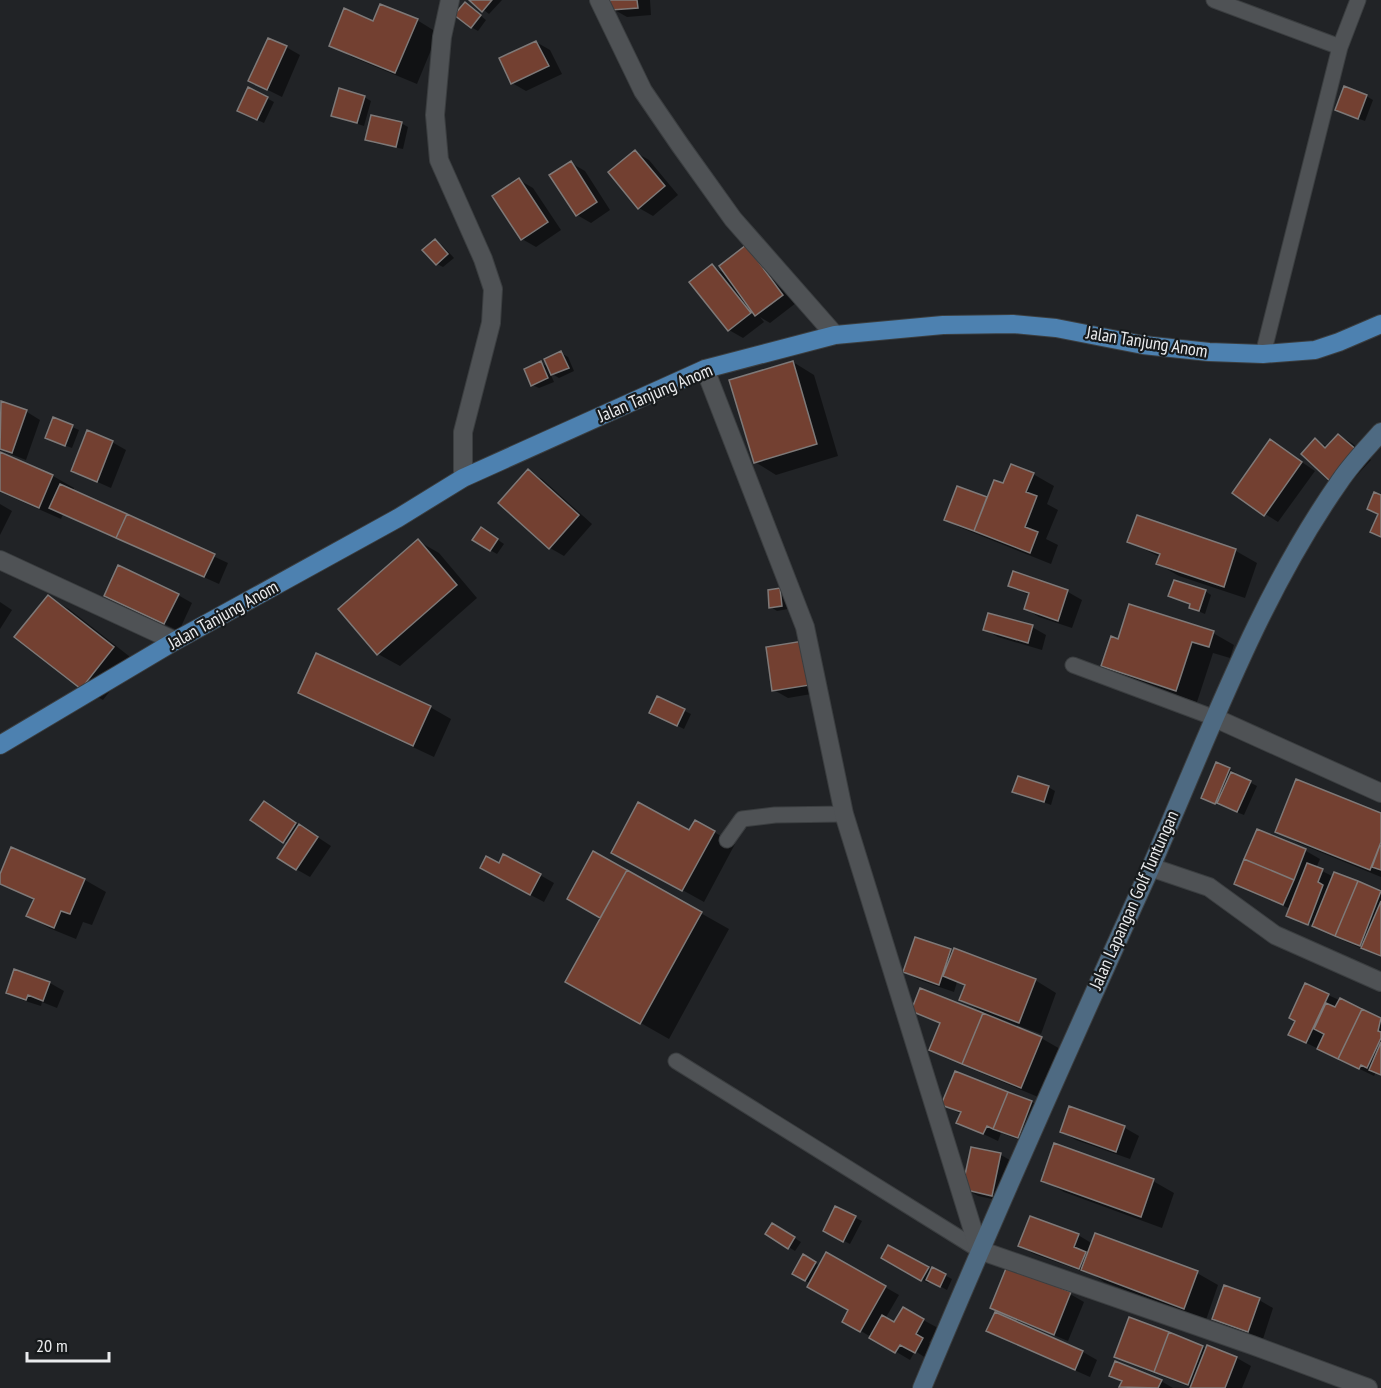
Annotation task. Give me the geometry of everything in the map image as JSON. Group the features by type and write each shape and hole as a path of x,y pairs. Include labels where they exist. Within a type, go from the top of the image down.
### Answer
{"main road":[{"name":"Jalan Tanjung Anom","path":"0,745 175,641 398,518 463,478 705,369 835,335 944,325 1013,324 1083,332 1143,345 1209,352 1263,354 1315,350 1381,324"}],"street":[{"path":"450,0 442,38 435,115 439,160 483,259 493,289 491,323 463,432 463,478"},
{"path":"599,0 643,91 680,145 734,219 835,335"},
{"path":"705,369 804,627 844,814 979,1250 1252,1344 1368,1388"},
{"name":"Jalan Lapangan Golf Tuntungan","path":"922,1388 979,1250 1060,1065 1251,638 1296,551 1341,479 1381,432"},
{"path":"0,560 175,641"},
{"path":"1215,718 1381,793"},
{"path":"1150,867 1209,887 1275,935 1381,982"}],"lane":[{"path":"1214,0 1340,47"},
{"path":"1263,354 1340,47 1358,0"},
{"path":"1073,665 1215,718"},
{"path":"727,840 740,820 744,818 844,814"},
{"path":"676,1061 979,1250"}],"building":[{"path":"469,0 492,0 482,12"},
{"path":"610,0 637,0 638,8 611,10"},
{"path":"465,2 481,15 471,28 454,15"},
{"path":"380,4 418,19 395,73 329,46 344,8 373,21"},
{"path":"268,38 287,46 267,90 248,81"},
{"path":"536,41 549,66 511,84 499,58"},
{"path":"1344,86 1367,95 1358,119 1335,110"},
{"path":"248,87 268,97 257,120 237,111"},
{"path":"339,88 365,96 357,123 331,116"},
{"path":"371,115 402,122 396,147 365,140"},
{"path":"635,150 665,186 638,209 608,172"},
{"path":"571,161 597,202 576,216 549,175"},
{"path":"519,178 548,222 521,240 492,196"},
{"path":"435,239 448,254 436,265 422,250"},
{"path":"746,245 783,295 755,316 719,266"},
{"path":"712,264 751,313 728,331 689,282"},
{"path":"561,351 569,368 551,375 544,359"},
{"path":"541,361 548,378 531,386 524,369"},
{"path":"793,361 817,444 754,463 729,380"},
{"path":"1,401 27,410 12,453 0,449"},
{"path":"53,417 73,425 65,446 45,438"},
{"path":"87,430 113,441 97,482 71,471"},
{"path":"1338,434 1358,451 1331,482 1301,454 1315,438 1325,448"},
{"path":"1270,439 1302,462 1264,516 1232,493"},
{"path":"0,452 53,475 39,508 0,491"},
{"path":"1011,464 1034,473 1026,492 1037,496 1025,527 1038,532 1030,553 974,531 994,480 1003,483"},
{"path":"528,469 579,515 549,549 498,503"},
{"path":"60,484 127,514 116,538 49,508"},
{"path":"957,486 987,497 974,531 944,520"},
{"path":"1374,492 1381,495 1381,537 1370,532 1378,514 1367,509"},
{"path":"127,514 215,554 204,577 116,538"},
{"path":"1137,515 1236,549 1224,587 1156,564 1160,554 1127,542"},
{"path":"481,527 498,539 490,551 472,540"},
{"path":"418,539 457,585 377,655 338,609"},
{"path":"118,565 179,594 164,624 104,596"},
{"path":"1013,571 1068,590 1058,621 1024,609 1029,593 1008,586"},
{"path":"1174,580 1206,590 1199,611 1189,608 1190,604 1168,596"},
{"path":"780,588 782,606 769,608 768,590"},
{"path":"48,595 114,647 81,689 14,637"},
{"path":"1129,604 1214,631 1209,647 1192,642 1176,691 1101,666 1111,636 1118,639"},
{"path":"988,613 1033,625 1028,643 983,630"},
{"path":"803,641 810,685 772,691 766,647"},
{"path":"316,653 431,706 413,746 298,693"},
{"path":"657,696 685,709 677,726 649,713"},
{"path":"1216,762 1230,768 1215,804 1201,798"},
{"path":"1231,772 1251,781 1237,812 1217,803"},
{"path":"1018,776 1049,786 1044,802 1012,792"},
{"path":"1296,779 1381,813 1381,842 1370,870 1275,832"},
{"path":"264,801 296,823 283,843 250,820"},
{"path":"638,802 689,830 695,820 715,831 682,891 611,853"},
{"path":"299,824 318,837 296,870 277,858"},
{"path":"1257,829 1306,849 1294,880 1244,859"},
{"path":"1381,846 1381,870 1372,867"},
{"path":"11,847 85,879 70,914 61,911 54,928 26,916 34,899 0,884 0,874"},
{"path":"593,851 627,870 600,918 567,899"},
{"path":"503,854 541,874 530,895 480,868 486,856 499,863"},
{"path":"1244,859 1294,880 1283,905 1234,884"},
{"path":"1307,863 1323,869 1318,882 1323,885 1308,925 1286,916"},
{"path":"627,870 702,912 640,1024 565,982"},
{"path":"1334,872 1358,881 1335,936 1312,926"},
{"path":"1358,881 1381,891 1360,946 1335,936"},
{"path":"1381,901 1381,956 1361,948"},
{"path":"915,937 951,949 939,985 903,972"},
{"path":"954,948 1036,979 1019,1023 959,1000 965,985 943,976"},
{"path":"14,969 50,982 43,1001 28,995 26,1000 6,993"},
{"path":"1305,983 1329,994 1306,1043 1288,1035 1295,1021 1289,1018"},
{"path":"920,988 983,1013 962,1064 929,1050 940,1023 911,1011"},
{"path":"1340,998 1362,1009 1338,1059 1317,1049 1324,1034 1314,1029 1326,1003 1335,1007"},
{"path":"1362,1009 1381,1018 1378,1031 1381,1032 1381,1038 1367,1068 1361,1065 1359,1069 1338,1059"},
{"path":"983,1013 1042,1037 1021,1088 962,1064"},
{"path":"1381,1042 1381,1075 1369,1070"},
{"path":"955,1071 1008,1092 993,1129 987,1126 983,1134 956,1123 961,1112 941,1105"},
{"path":"1008,1092 1032,1101 1018,1138 993,1129"},
{"path":"1069,1106 1125,1126 1116,1152 1060,1132"},
{"path":"1054,1143 1154,1179 1141,1217 1041,1181"},
{"path":"971,1147 1001,1153 992,1196 962,1189"},
{"path":"835,1206 856,1216 843,1242 823,1231"},
{"path":"1030,1216 1079,1234 1074,1247 1086,1252 1079,1269 1018,1246"},
{"path":"772,1223 795,1237 788,1249 765,1234"},
{"path":"1095,1233 1198,1271 1184,1309 1081,1270"},
{"path":"888,1245 929,1267 921,1281 881,1258"},
{"path":"826,1252 886,1286 860,1332 842,1322 848,1310 807,1287"},
{"path":"803,1254 816,1262 805,1281 792,1274"},
{"path":"1007,1266 1071,1292 1054,1335 990,1308"},
{"path":"932,1267 946,1274 940,1287 926,1280"},
{"path":"1224,1285 1260,1298 1248,1332 1212,1319"},
{"path":"903,1307 924,1319 916,1334 923,1338 915,1353 900,1345 895,1353 869,1338 882,1315 894,1322"},
{"path":"995,1312 1083,1351 1075,1370 986,1331"},
{"path":"1129,1317 1169,1332 1154,1372 1114,1357"},
{"path":"1169,1332 1203,1346 1188,1385 1154,1372"},
{"path":"1207,1345 1237,1357 1225,1388 1190,1388"},
{"path":"1115,1361 1162,1380 1158,1388 1119,1387 1122,1381 1109,1376"}]}
